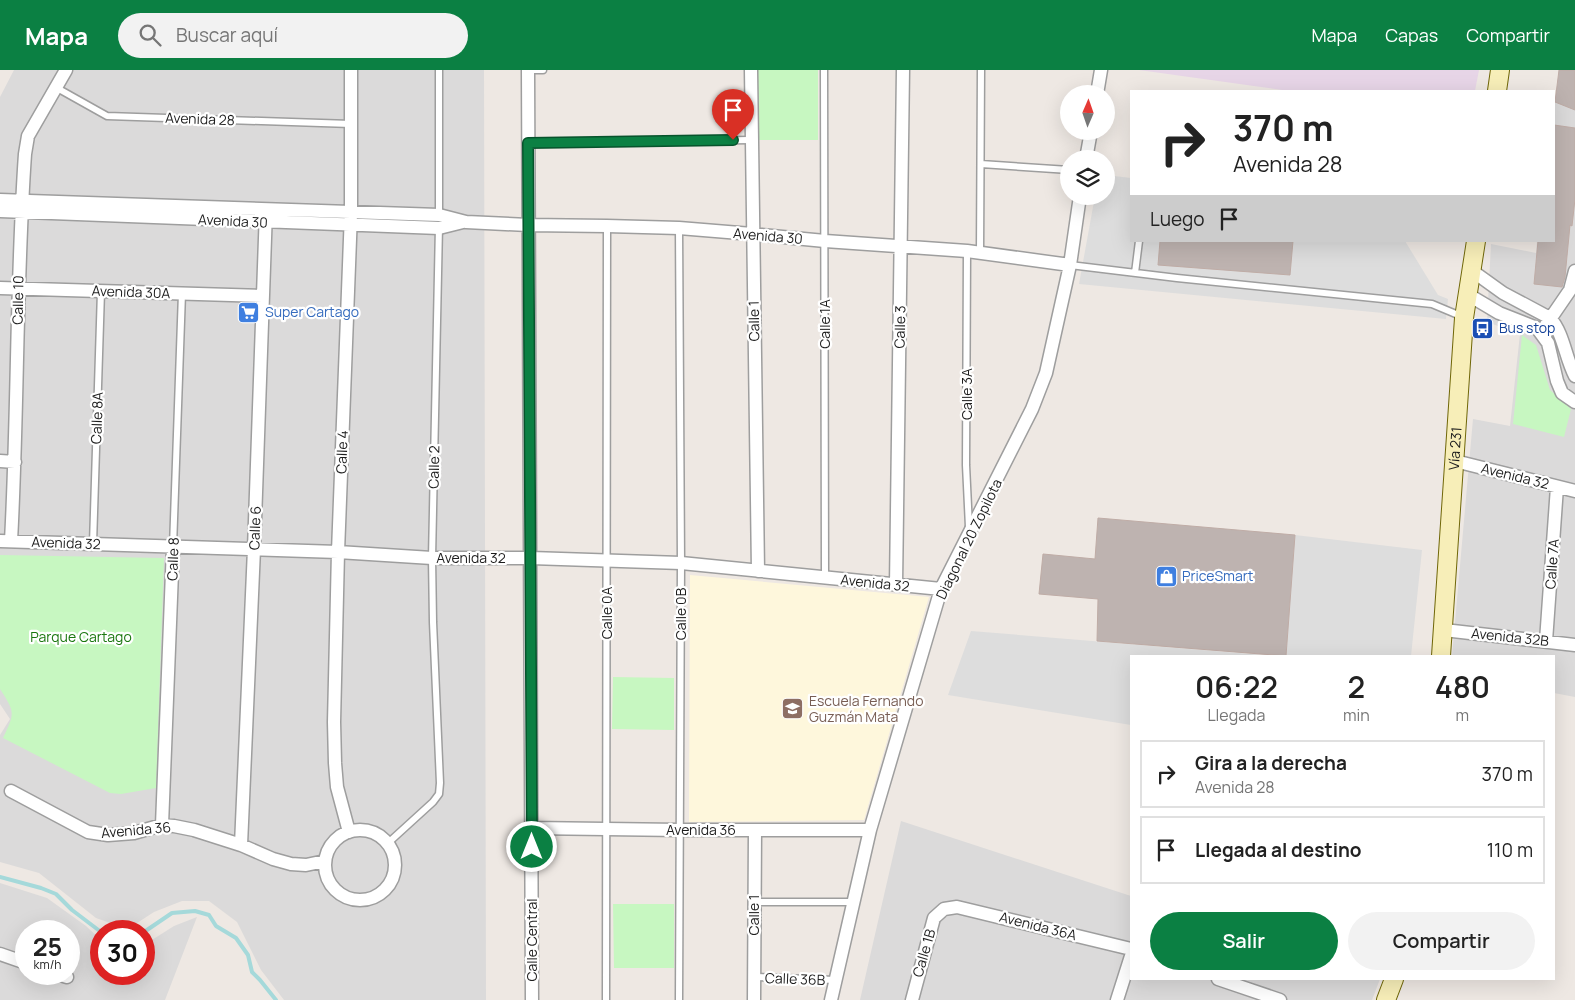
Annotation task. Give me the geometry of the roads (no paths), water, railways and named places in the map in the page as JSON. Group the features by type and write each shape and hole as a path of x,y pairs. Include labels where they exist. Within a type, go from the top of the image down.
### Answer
{"main road":[{"path":"1497,90 1500,70"},
{"name":"Vía 231","path":"1441,655 1456,461 1464,318 1476,242"},
{"path":"1386,1000 1394,980"}],"street":[{"name":"Calle 10","path":"6,541 15,462 18,289 24,154 28,136 66,70"},
{"name":"Calle 4","path":"348,832 337,787 334,763 334,722 338,552 351,213 351,70"},
{"name":"Calle Central","path":"528,70 532,1000"},
{"name":"Calle 1","path":"751,70 758,571"},
{"name":"Calle 3","path":"896,585 903,70"},
{"path":"1098,85 1101,70"},
{"name":"Avenida 30","path":"0,200 21,206 266,216 351,213 439,222"},
{"name":"Diagonal 20 Zopilota","path":"831,1000 870,830 941,589 1032,409 1046,373 1070,265 1079,205"},
{"name":"Avenida 30","path":"0,211 21,206"},
{"name":"Avenida 30","path":"266,216 350,226 466,222 679,228 974,252 1070,265"},
{"name":"Calle 6","path":"241,845 266,216"},
{"path":"1471,270 1503,293 1550,318 1555,324 1575,376"},
{"path":"1542,335 1550,318 1570,290 1575,271"},
{"name":"Avenida 30A","path":"0,288 262,296"},
{"path":"1467,294 1499,313 1537,328 1548,344 1557,382 1562,393 1575,402"},
{"path":"0,461 15,462"},
{"name":"Avenida 32","path":"1456,461 1575,492"},
{"name":"Calle 7A","path":"1546,641 1557,487"},
{"name":"Avenida 32","path":"6,541 338,552 432,558 531,558 681,563 941,589"},
{"name":"Calle 8","path":"162,825 173,547"},
{"name":"Avenida 32B","path":"1444,630 1575,645"},
{"name":"Avenida 36","path":"11,791 88,832 108,835 134,833 162,825 194,830 241,845 273,860 290,864 306,865 325,862"},
{"name":"Avenida 36","path":"532,828 870,830"},
{"name":"Calle 1","path":"754,1000 755,830"},
{"path":"370,831 388,843 394,858 394,875 389,886 380,893 370,898 359,900 338,892 330,883 326,873 325,862 329,849 337,838 348,832 370,831"},
{"name":"Avenida 36A","path":"944,909 957,907 1130,949"},
{"name":"Calle 1B","path":"912,1000 934,918 944,909"},
{"path":"0,954 15,959"},
{"path":"1117,1000 1130,959"},
{"path":"1221,980 1280,1000"}],"lane":[{"name":"Calle 2","path":"388,843 433,802 439,794 440,783 432,558 439,222 439,70"},
{"path":"528,70 543,70"},
{"name":"Calle 1A","path":"824,70 825,578"},
{"name":"Calle 3A","path":"969,536 966,464 974,252 981,164 981,70"},
{"name":"Avenida 28","path":"56,88 107,116 351,124"},
{"path":"528,143 751,140"},
{"path":"981,164 1060,169"},
{"name":"Calle 0A","path":"606,226 606,1000"},
{"name":"Calle 0B","path":"679,228 681,563 679,1000"},
{"path":"1135,273 1139,242"},
{"path":"1070,265 1432,304 1464,318"},
{"name":"Calle 8A","path":"93,544 100,292"},
{"name":"Calle 8","path":"173,547 182,294"},
{"path":"754,902 853,902"},
{"name":"Calle 36B","path":"754,977 835,980"}],"waterway":[{"path":"0,877 56,894 72,910 90,924"},
{"path":"155,925 172,913 195,911 209,915 216,926 236,938 248,955 252,972 276,1000"}],"place":[{"name":"Super Cartago","path":"249,312"},
{"name":"Bus stop","path":"1483,328"},
{"name":"PriceSmart","path":"1166,576"},
{"name":"Escuela Fernando Guzmán Mata","path":"793,709"}],"park label":[{"name":"Parque Cartago","path":"81,637"}]}
